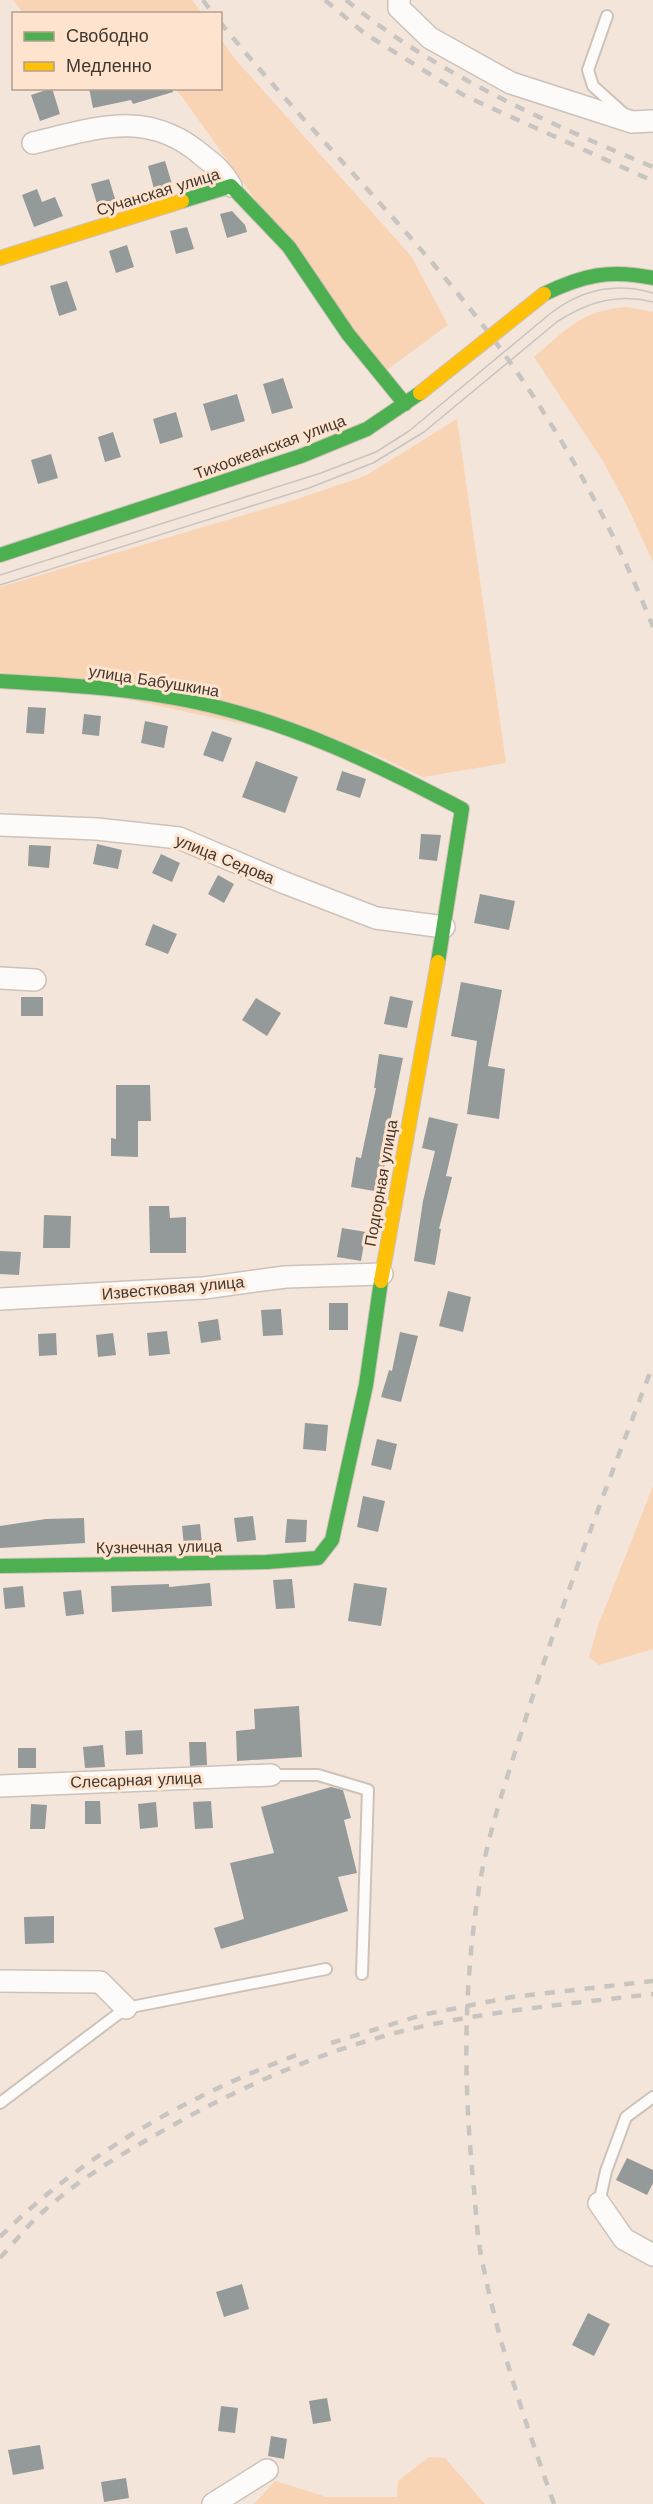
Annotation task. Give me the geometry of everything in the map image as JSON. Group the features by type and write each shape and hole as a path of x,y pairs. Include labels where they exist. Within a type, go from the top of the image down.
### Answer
{"street":[{"path":"396,3 429,38 511,83 632,122 653,121"},
{"path":"33,142 128,124 159,129 189,143 224,174 231,186"},
{"name":"Сучанская улица","path":"0,258 231,186 289,247 348,334 405,405"},
{"name":"Тихоокеанская улица","path":"0,555 301,456 367,429 405,405 544,294 586,275 626,272 653,278"},
{"name":"улица Бабушкина","path":"0,681 94,687 195,701 278,724 360,757 462,809"},
{"name":"Подгорная улица","path":"318,1558 332,1540 366,1385 382,1274 444,927 462,809"},
{"name":"улица Седова","path":"0,825 97,829 179,838 285,883 376,918 444,927"},
{"path":"0,978 35,980"},
{"name":"Известковая улица","path":"0,1299 204,1288 285,1276 382,1274"},
{"name":"Кузнечная улица","path":"0,1566 267,1562 318,1558"},
{"name":"Слесарная улица","path":"0,1786 271,1775"},
{"path":"0,1982 100,1982 126,2008"},
{"path":"599,2203 624,2239 653,2255"},
{"path":"213,2504 267,2470"}],"lane":[{"path":"607,16 588,70 593,86 632,122"},
{"path":"271,1775 318,1775 368,1790 362,1974"},
{"path":"0,2103 126,2008 326,1969"},
{"path":"599,2203 606,2170 626,2117 653,2097"}],"shaded area":[{"path":"13,0 192,0 201,12 22,12"},
{"path":"222,40 235,59 411,256 448,325 380,375 176,90 222,90"},
{"path":"627,307 653,312 653,562 603,461 534,357 566,330 586,317 598,312"},
{"path":"457,419 506,763 423,777 365,750 0,672 0,587 288,502 365,476"},
{"path":"653,1486 653,1649 599,1665 589,1657 598,1626"},
{"path":"429,2457 445,2458 485,2504 254,2504 275,2481 327,2497 397,2497 398,2481"}],"building":[{"path":"53,90 60,114 40,121 31,95"},
{"path":"89,90 172,90 173,92 133,104 131,100 93,108"},
{"path":"165,161 172,184 154,189 148,166"},
{"path":"109,179 116,202 98,207 91,184"},
{"path":"37,189 42,202 55,197 63,216 34,227 22,195"},
{"path":"232,211 245,225 247,232 227,238 220,214"},
{"path":"187,227 194,249 176,254 170,231"},
{"path":"127,245 134,267 116,273 109,251"},
{"path":"67,281 77,310 59,316 50,286"},
{"path":"283,378 293,408 272,414 263,384"},
{"path":"237,394 245,421 211,431 203,404"},
{"path":"176,412 183,437 160,444 153,419"},
{"path":"113,432 121,457 105,462 98,437"},
{"path":"51,454 58,478 38,484 31,460"},
{"path":"28,707 46,708 44,734 26,733"},
{"path":"84,714 101,716 99,736 82,734"},
{"path":"145,721 168,726 164,748 141,743"},
{"path":"212,731 232,738 223,762 203,755"},
{"path":"256,761 298,777 285,813 242,797"},
{"path":"342,771 366,779 360,798 336,790"},
{"path":"421,834 441,835 437,861 419,859"},
{"path":"97,844 122,850 118,869 93,864"},
{"path":"29,845 51,846 49,868 28,866"},
{"path":"161,854 180,863 172,882 152,873"},
{"path":"218,875 234,884 224,903 208,894"},
{"path":"480,894 515,901 509,930 474,923"},
{"path":"153,924 177,934 168,954 145,945"},
{"path":"461,982 502,990 488,1066 505,1069 499,1119 467,1114 477,1041 451,1036"},
{"path":"390,996 413,1001 407,1028 384,1024"},
{"path":"21,997 43,997 43,1016 21,1016"},
{"path":"256,998 281,1013 267,1036 242,1020"},
{"path":"379,1054 403,1058 382,1161 385,1162 380,1192 351,1187 356,1157 361,1158 376,1088 374,1088"},
{"path":"116,1085 150,1085 151,1121 138,1121 138,1157 111,1156 111,1138 116,1139"},
{"path":"429,1117 458,1124 446,1176 452,1177 439,1229 441,1229 435,1265 414,1261 423,1201 435,1151 422,1148"},
{"path":"149,1206 169,1206 170,1218 186,1217 186,1253 150,1253"},
{"path":"44,1215 71,1216 70,1248 43,1248"},
{"path":"342,1228 366,1232 361,1261 337,1257"},
{"path":"0,1251 21,1252 19,1275 0,1274"},
{"path":"448,1291 471,1297 463,1332 439,1326"},
{"path":"329,1303 348,1303 348,1330 329,1330"},
{"path":"281,1309 283,1335 263,1336 261,1310"},
{"path":"218,1319 221,1340 201,1343 198,1322"},
{"path":"167,1331 170,1354 149,1356 147,1333"},
{"path":"400,1332 418,1336 401,1402 381,1397 389,1370 392,1371"},
{"path":"56,1333 57,1355 39,1356 38,1334"},
{"path":"113,1333 116,1355 98,1357 96,1335"},
{"path":"305,1423 328,1425 326,1451 303,1449"},
{"path":"377,1439 397,1444 391,1470 371,1465"},
{"path":"363,1496 385,1501 378,1532 357,1527"},
{"path":"253,1516 256,1540 237,1542 234,1518"},
{"path":"84,1518 85,1543 0,1548 0,1526 46,1519"},
{"path":"287,1519 307,1520 306,1542 285,1543"},
{"path":"200,1524 202,1544 184,1546 182,1526"},
{"path":"292,1579 295,1608 276,1609 273,1580"},
{"path":"210,1583 212,1606 112,1612 111,1586 169,1584 169,1587"},
{"path":"354,1583 387,1588 381,1626 348,1621"},
{"path":"23,1586 25,1607 5,1609 3,1588"},
{"path":"81,1590 84,1614 66,1616 63,1592"},
{"path":"299,1706 302,1757 237,1761 236,1731 255,1729 254,1709"},
{"path":"142,1730 143,1754 126,1755 125,1731"},
{"path":"189,1742 206,1742 207,1765 190,1766"},
{"path":"103,1745 105,1767 85,1768 83,1747"},
{"path":"18,1748 36,1748 36,1768 18,1768"},
{"path":"331,1787 343,1790 351,1818 344,1820 357,1873 338,1877 348,1911 221,1949 214,1928 244,1919 230,1863 274,1853 261,1807"},
{"path":"85,1801 100,1801 101,1824 85,1824"},
{"path":"211,1801 213,1828 195,1829 193,1802"},
{"path":"156,1802 158,1827 140,1829 138,1804"},
{"path":"31,1804 47,1805 45,1829 30,1829"},
{"path":"54,1916 54,1943 25,1944 24,1917"},
{"path":"627,2158 653,2170 653,2183 647,2195 616,2180"},
{"path":"242,2284 249,2309 224,2317 216,2292"},
{"path":"588,2313 610,2324 594,2356 572,2345"},
{"path":"327,2398 331,2421 313,2424 309,2401"},
{"path":"221,2406 238,2408 235,2433 218,2431"},
{"path":"271,2436 287,2439 284,2459 268,2456"},
{"path":"40,2445 44,2469 13,2475 8,2450"},
{"path":"126,2478 129,2498 104,2502 101,2482"}],"tram line":[{"path":"0,575 321,473 376,452 409,431 562,305 587,294 612,288 653,293"},
{"path":"0,585 309,488 373,463 424,432 569,314 592,304 615,299 640,299 653,302"}],"railway":[{"path":"203,0 212,12"},
{"path":"325,0 364,33 465,96 653,181"},
{"path":"346,0 381,27 454,73 533,114 653,167"},
{"path":"222,24 441,273 499,347 574,462 616,543 653,627"},
{"path":"554,2504 504,2353 479,2242 468,2111 466,2035 470,1959 480,1882 493,1824 505,1785 569,1590 653,1365"},
{"path":"331,2043 422,2015 512,1997 653,1981"},
{"path":"0,2258 44,2211 73,2187 104,2166 184,2119 284,2071 388,2035 452,2020 653,1994"},
{"path":"0,2237 67,2179 141,2129 220,2087 302,2053"}],"traffic: fast":[{"path":"182,201 231,186 289,247 348,334 405,404"},
{"path":"544,294 584,278 610,274 653,278"},
{"path":"0,555 301,456 367,429 420,393"},
{"path":"0,681 147,693 230,710 332,746 462,809 438,962"},
{"path":"0,1566 267,1562 318,1558 332,1540 366,1385 381,1281"}],"traffic: slow":[{"path":"0,258 182,201"},
{"path":"420,393 544,294"},
{"path":"381,1281 438,962"}]}
